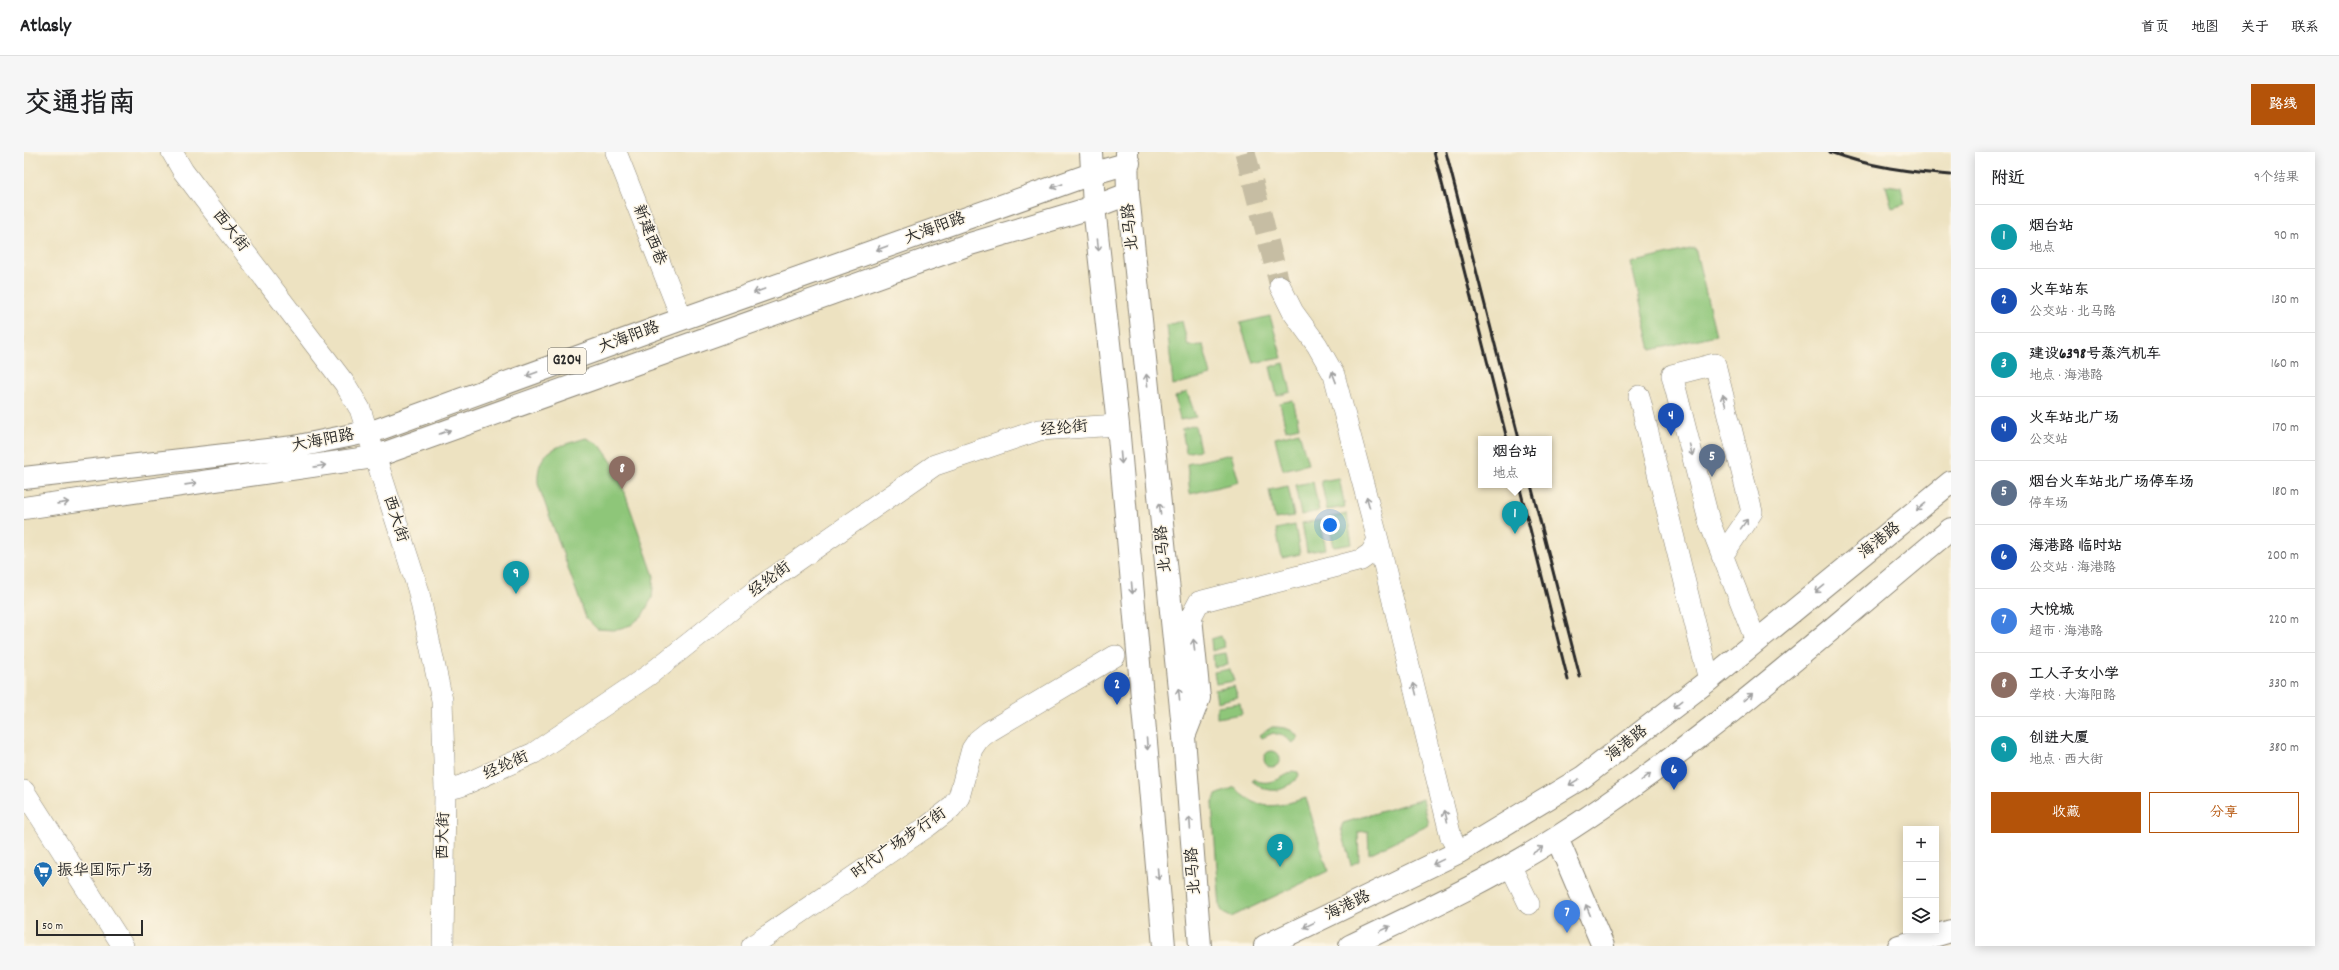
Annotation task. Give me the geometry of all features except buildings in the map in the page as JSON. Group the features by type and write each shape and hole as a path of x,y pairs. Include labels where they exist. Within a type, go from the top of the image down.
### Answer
{"main road":[{"name":"大海阳路","path":"24,478 294,447 367,433 682,319 1093,162 1128,158"},
{"name":"北马路","path":"1128,158 1128,194 1184,737 1200,946"},
{"path":"1093,162 1094,207 1118,425 1164,946"},
{"name":"大海阳路","path":"24,508 374,457 970,244 1094,207 1128,194"},
{"name":"海港路","path":"1265,946 1459,852 1583,777 1709,680 1951,482"},
{"path":"1350,946 1511,867 1557,838 1644,778 1756,691 1951,529"},
{"path":"1184,737 1199,698 1191,617"},
{"path":"1557,838 1604,946"},
{"path":"1899,946 1951,931"}],"street":[{"name":"西大街","path":"172,152 183,170 346,384 360,409 374,457 418,589 442,700 445,790 443,946"},
{"name":"新建西巷","path":"616,152 682,319"},
{"path":"1280,286 1293,312 1317,345 1334,375 1380,546 1451,837 1459,852"},
{"path":"1722,556 1752,512 1715,364 1672,375 1709,521 1722,556 1751,625 1756,641"},
{"path":"1639,396 1709,680"},
{"name":"经纶街","path":"445,790 461,786 534,753 650,675 760,586 935,465 1039,430 1118,425"},
{"path":"1191,617 1201,612 1364,569 1375,561 1380,546"},
{"name":"时代广场步行街","path":"752,946 928,826 951,808 959,797 972,749 978,740 988,732 1115,656"},
{"path":"24,791 123,946"},
{"path":"1511,867 1529,904"}],"green space":[{"path":"1886,185 1901,187 1905,204 1892,208"},
{"path":"1695,248 1716,335 1651,350 1631,263"},
{"path":"1270,316 1282,358 1253,363 1240,323"},
{"path":"1182,321 1188,346 1203,345 1211,375 1173,385 1167,325"},
{"path":"1284,363 1291,392 1277,396 1270,367"},
{"path":"1187,392 1196,417 1180,420 1175,397"},
{"path":"1293,400 1299,427 1286,430 1280,403"},
{"path":"1195,425 1200,450 1186,453 1182,429"},
{"path":"1299,432 1308,464 1283,470 1275,438"},
{"path":"586,438 600,445 616,468 654,576 652,598 642,616 631,625 614,630 597,629 586,618 538,484 538,472 545,456 558,447"},
{"path":"1231,454 1239,482 1190,494 1187,464"},
{"path":"1339,478 1345,507 1327,510 1321,481"},
{"path":"1313,482 1319,511 1301,515 1295,485"},
{"path":"1288,486 1294,516 1275,519 1269,490"},
{"path":"1347,514 1352,544 1334,547 1328,518"},
{"path":"1320,520 1326,549 1307,552 1302,523"},
{"path":"1295,525 1300,554 1282,558 1276,529"},
{"path":"1221,636 1225,647 1212,651 1211,639"},
{"path":"1226,653 1228,665 1214,667 1213,655"},
{"path":"1230,669 1234,681 1216,684 1214,672"},
{"path":"1234,686 1238,697 1217,702 1215,690"},
{"path":"1240,703 1242,714 1217,718 1217,706"},
{"path":"1272,727 1291,730 1298,738 1293,743 1283,736 1273,733 1262,738 1260,735"},
{"path":"1269,751 1275,751 1280,756 1278,765 1275,767 1269,767 1264,762 1264,756"},
{"path":"1292,771 1298,772 1299,776 1288,786 1282,789 1265,789 1252,781 1253,779 1263,782 1274,781"},
{"path":"1235,787 1252,801 1268,806 1285,804 1306,798 1328,871 1231,917 1223,913 1220,907 1212,804 1216,795"},
{"path":"1423,799 1429,825 1369,854 1368,831 1358,832 1359,861 1351,865 1341,828 1343,823"}],"tunnel":[{"path":"1245,152 1280,286"}],"railway":[{"path":"1434,152 1506,436"},
{"path":"1446,152 1518,436"},
{"path":"1830,152 1860,162 1890,168 1951,175"},
{"path":"1520,488 1568,680"},
{"path":"1532,488 1580,677"}],"place":[{"name":"火车站北广场","path":"1671,436"},
{"name":"烟台火车站北广场停车场","path":"1712,477"},
{"name":"工人子女小学","path":"622,489"},
{"name":"烟台站","path":"1515,534"},
{"name":"创进大厦","path":"516,594"},
{"name":"火车站东","path":"1117,705"},
{"name":"海港路 临时站","path":"1674,790"},
{"name":"建设6398号蒸汽机车","path":"1280,867"},
{"name":"振华国际广场","path":"43,888"},
{"name":"大悦城","path":"1567,933"}]}
